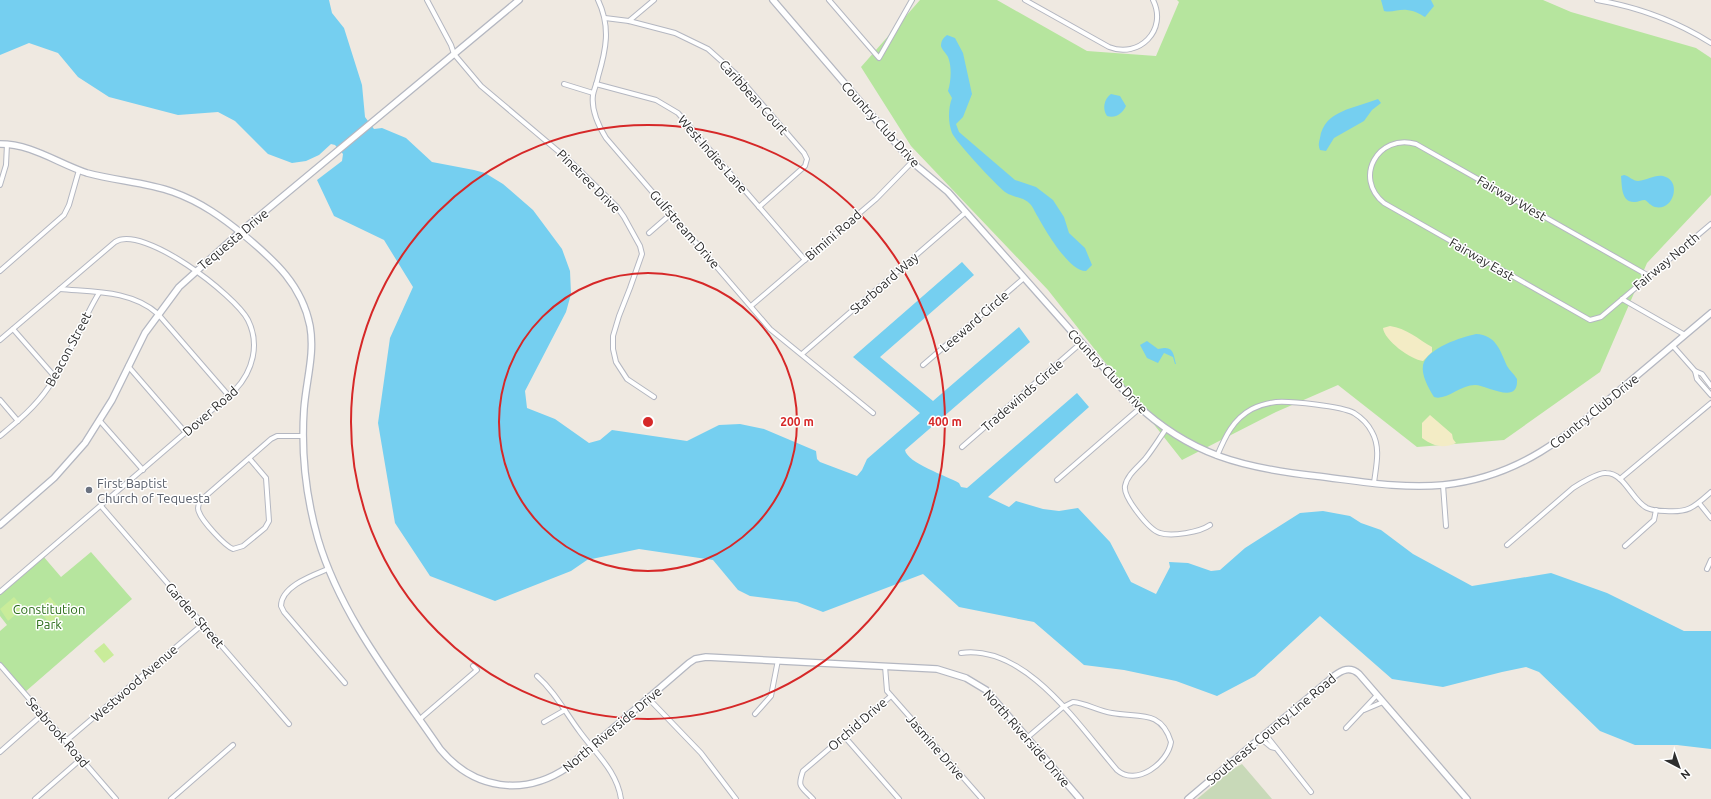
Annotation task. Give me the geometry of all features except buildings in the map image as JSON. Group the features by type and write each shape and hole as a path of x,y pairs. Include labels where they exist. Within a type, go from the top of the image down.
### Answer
{"street":[{"name":"Pinetree Drive","path":"427,0 452,45 454,54 481,86 571,162 617,207 624,217 640,246 642,254 613,336 613,349 619,369 628,379 654,397"},
{"name":"Tequesta Drive","path":"0,525 60,472 85,443 100,421 145,333 179,287 240,232 519,0"},
{"name":"Gulfstream Drive","path":"598,0 605,18 607,45 593,93 595,115 606,138 672,213 770,329 873,413"},
{"path":"629,21 654,0"},
{"name":"Country Club Drive","path":"773,0 912,162 938,182 966,212 1081,344 1140,408 1166,429 1196,447 1217,456 1266,470 1403,486 1443,485 1492,474 1539,454 1578,426 1711,313"},
{"path":"829,0 879,58 912,0"},
{"path":"1025,0 1116,50 1128,50 1141,46 1150,38 1155,28 1157,12 1153,0"},
{"path":"1597,0 1627,6 1661,17 1711,43"},
{"name":"Caribbean Court","path":"605,18 629,21 688,38 716,55 736,74 804,153 807,159 803,169 759,207"},
{"path":"564,84 593,93"},
{"name":"West Indies Lane","path":"596,84 656,100 672,108 681,116 805,260"},
{"name":"Fairway West","path":"1375,158 1382,149 1392,144 1404,142 1416,144 1650,276"},
{"name":"North Riverside Drive","path":"0,144 8,144 36,151 79,170 174,192 214,212 281,267 300,296 309,321 312,342 306,389 303,436 308,497 318,538 328,569 352,617 440,749 456,765 471,775 496,784 523,785 545,780 568,766 649,699 689,663 699,658 778,660 937,670 966,678 986,690 994,698 1080,799"},
{"path":"0,185 6,165 8,144"},
{"name":"Fairway East","path":"1375,158 1370,176 1374,191 1384,203 1408,217 1590,320 1601,317 1622,299"},
{"name":"Bimini Road","path":"751,306 876,198 912,162"},
{"path":"0,271 64,215 69,205 79,170"},
{"name":"Starboard Way","path":"802,354 966,212"},
{"path":"649,233 672,213"},
{"name":"Fairway North","path":"1622,299 1711,224"},
{"name":"Dover Road","path":"0,340 115,242 121,239 140,242 162,250 196,271 237,305 247,318 252,330 254,346 252,363 245,378 228,396 0,592"},
{"name":"Leeward Circle","path":"923,365 1024,278"},
{"path":"60,289 132,298 148,306 158,314 228,396"},
{"name":"Beacon Street","path":"0,436 39,400 55,377 99,293"},
{"path":"1622,299 1685,335"},
{"path":"13,329 55,377"},
{"name":"Tradewinds Circle","path":"962,447 1081,344"},
{"path":"1672,346 1695,371 1702,374 1711,386"},
{"path":"128,366 186,433"},
{"path":"1695,371 1697,379 1711,395"},
{"path":"0,400 18,421"},
{"path":"1217,456 1224,439 1233,424 1245,413 1260,405 1285,402 1342,409 1360,417 1373,434 1378,455 1374,483"},
{"path":"1620,480 1711,403"},
{"path":"1057,480 1140,408"},
{"path":"100,421 143,470"},
{"path":"1166,429 1145,459 1128,478 1125,489 1126,496 1153,529 1160,533 1167,534 1198,531 1210,525"},
{"path":"249,458 266,478 269,521 265,528 243,546 233,549 226,546 201,516 198,508 200,500 249,458 274,437 303,436"},
{"path":"1507,545 1573,488 1583,481 1606,473 1620,480 1643,505 1656,510 1683,512 1699,503 1711,492"},
{"path":"1443,485 1446,526"},
{"path":"1699,503 1711,518"},
{"name":"Garden Street","path":"101,506 289,724"},
{"path":"1625,546 1654,520 1656,510"},
{"path":"1707,568 1711,560"},
{"path":"328,569 301,580 284,595 281,606 284,612 345,683"},
{"name":"Westwood Avenue","path":"66,741 203,624"},
{"path":"961,653 988,653 1008,660 1045,686 1063,707 1117,770 1123,775 1134,777 1145,774 1163,759 1169,750 1171,742 1165,729 1156,721 1146,716 1113,713 1073,702 1063,707 1028,737"},
{"path":"755,714 771,696 778,660"},
{"name":"Seabrook Road","path":"0,665 116,799"},
{"path":"420,719 477,670 473,666"},
{"name":"Orchid Drive","path":"813,799 800,784 799,780 802,774 806,768 891,696 887,691 885,684 885,666"},
{"name":"Southeast County Line Road","path":"1188,799 1334,676 1344,670 1356,671 1467,799"},
{"path":"537,676 552,691 591,747 612,773 621,799"},
{"path":"1346,728 1377,695"},
{"name":"Jasmine Drive","path":"891,696 982,799"},
{"path":"649,699 701,753 736,799"},
{"path":"1364,710 1383,702"},
{"path":"544,722 565,710"},
{"path":"0,752 43,714"},
{"path":"844,736 899,799"},
{"path":"1263,736 1275,748 1311,792"},
{"path":"171,799 233,745"},
{"path":"35,799 81,759"}],"green space":[{"path":"920,0 997,0 1087,51 1156,56 1179,2 1177,0 1543,0 1571,12 1696,48 1711,58 1711,195 1647,263 1600,372 1504,440 1417,447 1338,385 1276,412 1182,460 1048,290 911,146 861,67"},
{"name":"Constitution Park","path":"91,552 132,599 25,692 0,663 0,631 7,625 0,616 0,593 43,556 61,577"},
{"path":"14,597 21,605 19,607 21,610 8,621 0,609"},
{"path":"50,597 64,614 51,625 37,608"},
{"path":"104,643 114,655 104,663 94,651"},
{"path":"1242,764 1272,799 1197,799 1233,769"}],"sand":[{"path":"1390,326 1412,334 1432,347 1432,352 1423,361 1405,353 1388,338 1385,333 1383,328"},
{"path":"1430,415 1452,434 1456,443 1447,446 1438,446 1422,438 1422,423"}],"water":[{"path":"0,0 329,0 332,13 344,28 362,85 365,117 374,129 382,128 406,138 432,162 485,173 503,184 533,210 562,249 570,271 571,294 566,312 525,391 527,408 555,419 589,443 600,440 612,430 687,441 719,425 740,424 764,429 816,451 817,459 820,462 857,476 862,470 867,459 920,413 853,357 962,262 974,275 880,357 933,401 1019,327 1030,342 905,450 907,455 913,460 928,469 959,483 961,487 967,488 1077,393 1089,407 988,497 1009,507 1016,501 1043,509 1059,511 1078,508 1110,542 1131,582 1156,594 1170,567 1169,562 1188,563 1211,571 1220,570 1245,548 1300,513 1323,511 1350,516 1361,523 1381,530 1413,554 1472,586 1551,573 1607,593 1684,631 1711,631 1711,749 1677,745 1635,745 1600,731 1539,672 1526,667 1443,687 1392,679 1320,616 1255,676 1217,696 1176,681 1124,670 1084,665 1034,622 959,607 923,574 823,612 797,602 750,596 738,590 713,560 639,549 587,560 571,571 495,601 430,576 395,523 378,423 390,338 413,287 384,240 334,216 317,180 342,161 343,154 335,145 331,144 319,155 306,161 292,163 268,154 235,121 218,112 178,115 109,97 78,77 58,53 29,43 0,55"},
{"path":"1381,0 1431,0 1434,6 1425,17 1407,10 1390,12 1384,11"},
{"path":"947,35 955,38 963,53 972,94 963,117 956,124 959,132 1015,180 1036,187 1053,200 1064,217 1069,233 1085,248 1092,265 1086,271 1071,264 1063,255 1030,204 1027,201 1009,194 1000,188 968,154 952,133 949,116 952,98 948,91 951,69 948,57 941,46 942,40"},
{"path":"1111,94 1120,96 1126,106 1121,113 1113,117 1107,116 1104,107 1105,101"},
{"path":"1378,99 1381,103 1372,110 1364,121 1334,138 1326,151 1320,150 1320,138 1328,121 1342,111"},
{"path":"1624,175 1638,181 1657,176 1664,176 1672,181 1674,186 1673,197 1666,205 1661,207 1655,207 1645,200 1630,202 1625,197 1622,189 1621,176"},
{"path":"1476,334 1483,335 1493,340 1502,354 1507,366 1517,379 1516,387 1513,391 1508,393 1475,385 1464,387 1443,397 1434,397 1423,373 1423,365 1426,359 1431,353 1446,344"},
{"path":"1147,341 1158,349 1170,349 1173,353 1176,364 1173,357 1164,353 1158,363 1147,358 1140,345"}],"place":[{"name":"First Baptist Church of Tequesta","path":"89,490"}]}
